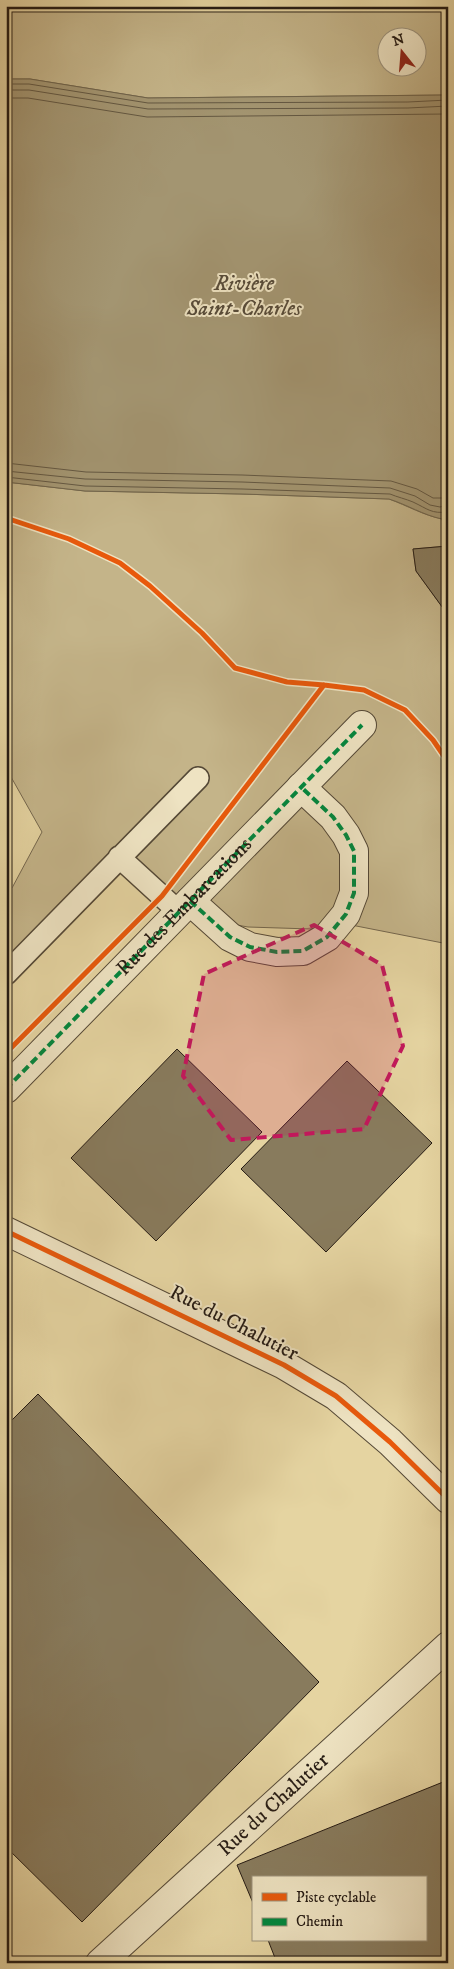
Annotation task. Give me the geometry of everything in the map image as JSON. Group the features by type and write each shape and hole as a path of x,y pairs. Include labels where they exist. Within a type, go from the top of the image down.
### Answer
{"street":[{"name":"Rue des Embarcations","path":"6,1089 362,725"},
{"path":"184,907 230,938 250,947 277,952 303,951 327,937 346,914 354,893 354,851 334,817 301,787"},
{"name":"Rue du Chalutier","path":"6,1231 292,1369 336,1396 390,1442 448,1499"},
{"name":"Rue du Chalutier","path":"100,1963 448,1646"}],"lane":[{"path":"6,974 198,778"},
{"path":"119,857 184,907"}],"highlighted area":[{"path":"314,925 382,965 403,1046 364,1129 231,1140 183,1076 204,974"}],"shaded area":[{"path":"6,6 448,6 448,95 148,98 30,79 6,79"},
{"path":"6,482 85,491 389,499 442,519 448,546 413,549 416,571 448,615 448,944 341,923 311,929 248,927 192,917 119,847 6,961 6,894 12,888 42,832 6,768"}],"water":[{"name":"Rivière Saint-Charles","path":"6,79 30,79 148,98 448,95 448,516 442,519 435,517 389,499 85,491 6,482"}],"building":[{"path":"448,546 448,615 416,571 413,549"},
{"path":"177,1049 262,1132 156,1241 71,1158"},
{"path":"347,1061 432,1143 326,1252 241,1169"},
{"path":"38,1394 319,1682 82,1922 6,1847 6,1426"},
{"path":"448,1780 448,1962 277,1963 269,1942 426,1942 426,1876 252,1876 252,1901 237,1865"}],"marked path":[{"path":"6,1089 362,725"},
{"path":"190,901 230,937 250,947 277,952 303,951 327,937 346,914 354,893 354,851 346,835 333,817 301,787"}],"cycle path":[{"path":"6,518 69,539 120,563 150,586 202,633 235,668 287,682 364,690 405,710 433,740 448,762"},
{"path":"6,1053 162,896 324,685"},
{"path":"6,1231 284,1365 336,1396 390,1442 448,1499"}]}
